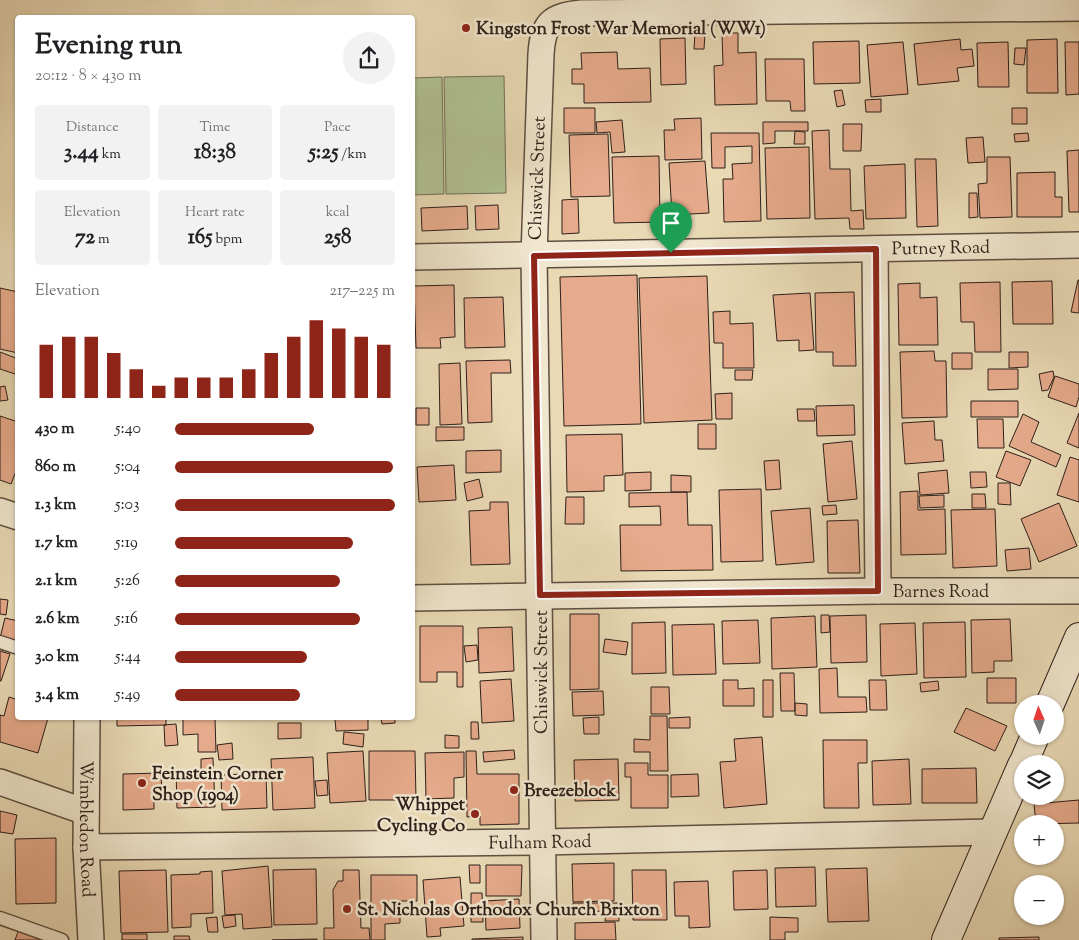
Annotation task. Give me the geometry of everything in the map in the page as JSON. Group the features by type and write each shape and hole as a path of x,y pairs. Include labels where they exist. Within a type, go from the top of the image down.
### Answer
{"main road":[{"path":"1054,695 1079,637"},
{"path":"946,940 1014,784"}],"street":[{"name":"Chiswick Street","path":"544,940 534,256 542,38 546,27 554,19 565,15 582,13 1079,8"},
{"name":"Putney Road","path":"415,257 1079,244"},
{"path":"876,249 878,591"},
{"path":"0,511 15,516"},
{"name":"Barnes Road","path":"415,598 878,591 1079,591"},
{"name":"Wimbledon Road","path":"87,720 86,847 91,940"},
{"path":"0,782 86,812"},
{"name":"Fulham Road","path":"86,847 542,842 992,832"}],"lane":[{"path":"0,642 15,647"},
{"path":"0,918 62,940"}],"green space":[{"path":"504,76 506,193 446,194 444,77"},
{"path":"442,77 444,194 415,195 415,78"}],"building":[{"path":"695,33 705,33 704,49 694,49"},
{"path":"722,33 738,33 738,53 756,52 757,104 715,105 714,66 723,65"},
{"path":"685,38 686,84 661,85 660,39"},
{"path":"960,39 961,50 972,49 974,66 957,68 959,81 918,85 914,44"},
{"path":"1057,39 1058,93 1027,93 1027,40"},
{"path":"859,41 860,83 814,84 813,42"},
{"path":"903,42 908,94 871,97 867,45"},
{"path":"1008,42 1009,87 978,87 977,43"},
{"path":"1065,42 1079,42 1079,94 1066,95"},
{"path":"1015,48 1026,48 1024,65 1014,64"},
{"path":"617,52 618,69 650,68 651,102 584,103 584,84 572,84 572,69 582,69 581,53"},
{"path":"765,59 804,59 805,111 791,111 790,101 766,101"},
{"path":"842,90 845,105 837,107 834,91"},
{"path":"881,99 881,112 866,112 865,100"},
{"path":"564,108 595,108 595,133 564,133"},
{"path":"1012,108 1027,108 1027,124 1012,124"},
{"path":"701,118 702,159 665,160 664,130 675,130 674,119"},
{"path":"622,120 625,152 612,153 610,132 597,133 596,122"},
{"path":"763,122 808,122 808,131 775,131 775,143 763,144"},
{"path":"843,124 862,124 861,151 843,151"},
{"path":"829,130 830,169 850,169 851,211 863,210 864,229 850,229 849,218 815,219 812,131"},
{"path":"795,131 805,132 805,144 794,144"},
{"path":"711,133 759,133 761,221 724,222 723,179 733,179 732,164 752,163 752,146 725,147 725,168 712,168"},
{"path":"1028,133 1029,141 1015,142 1014,134"},
{"path":"608,134 610,196 571,197 569,135"},
{"path":"983,137 985,162 968,163 966,138"},
{"path":"809,147 810,218 767,219 765,148"},
{"path":"1079,150 1079,212 1069,212 1067,151"},
{"path":"659,156 660,222 614,223 612,157"},
{"path":"987,157 1010,157 1012,217 980,218 978,184 987,183"},
{"path":"915,159 936,159 938,226 917,227"},
{"path":"705,161 709,213 672,215 669,163"},
{"path":"905,164 906,218 866,219 864,166"},
{"path":"1055,172 1055,197 1062,197 1062,217 1017,217 1017,173"},
{"path":"969,193 977,193 978,217 969,218"},
{"path":"578,199 579,233 562,234 562,200"},
{"path":"498,205 499,229 476,230 475,206"},
{"path":"467,206 468,229 422,231 421,208"},
{"path":"637,275 641,424 564,426 560,277"},
{"path":"707,276 712,420 644,423 639,278"},
{"path":"1079,280 1079,313 1071,312"},
{"path":"1052,281 1053,324 1013,324 1012,282"},
{"path":"1000,282 1001,352 975,352 974,322 961,322 960,283"},
{"path":"920,283 920,298 937,297 938,345 899,345 898,284"},
{"path":"454,285 455,337 440,338 441,348 416,348 415,286"},
{"path":"0,288 15,291 15,352 0,349"},
{"path":"854,292 856,366 833,366 833,352 816,352 815,293"},
{"path":"810,293 814,350 799,351 799,340 777,341 773,295"},
{"path":"503,297 505,347 465,348 464,298"},
{"path":"730,311 730,324 753,323 754,368 723,368 723,343 714,343 713,312"},
{"path":"934,351 935,361 946,361 947,417 902,418 900,352"},
{"path":"0,352 15,358 15,374 0,369"},
{"path":"1009,352 1028,352 1028,367 1009,368"},
{"path":"952,353 972,353 972,369 952,369"},
{"path":"510,360 511,373 491,373 492,422 468,423 466,361"},
{"path":"460,363 462,424 440,425 439,364"},
{"path":"988,369 1018,369 1018,389 988,390"},
{"path":"735,370 753,370 752,380 735,380"},
{"path":"1053,371 1054,377 1048,390 1042,391 1039,374"},
{"path":"1055,376 1079,384 1079,397 1076,407 1048,397"},
{"path":"5,386 8,400 0,401 0,387"},
{"path":"732,393 732,419 716,419 715,394"},
{"path":"971,401 1018,401 1018,417 971,417"},
{"path":"854,405 855,435 817,436 816,406"},
{"path":"416,408 429,408 429,425 416,425"},
{"path":"797,409 814,409 815,421 798,421"},
{"path":"1079,413 1079,448 1067,443"},
{"path":"1023,414 1039,422 1031,442 1061,455 1056,467 1009,446"},
{"path":"0,416 15,421 15,474 11,484 0,480"},
{"path":"977,419 1003,419 1004,448 978,448"},
{"path":"934,421 935,440 942,440 944,461 905,464 902,423"},
{"path":"698,424 716,424 716,449 698,449"},
{"path":"436,427 464,427 464,440 436,441"},
{"path":"622,434 623,475 604,476 604,491 567,492 566,435"},
{"path":"852,441 857,499 828,502 823,444"},
{"path":"501,450 501,472 466,473 466,451"},
{"path":"1006,451 1031,460 1020,486 996,477"},
{"path":"1070,457 1079,460 1079,502 1057,495"},
{"path":"779,460 781,489 766,490 764,461"},
{"path":"454,465 456,500 419,502 417,467"},
{"path":"947,470 949,493 920,495 918,473"},
{"path":"651,472 651,490 625,491 625,473"},
{"path":"970,472 986,472 987,487 971,488"},
{"path":"671,475 691,476 691,492 671,492"},
{"path":"479,479 483,497 467,501 464,483"},
{"path":"998,483 1010,483 1011,505 998,504"},
{"path":"761,489 763,561 721,562 719,490"},
{"path":"918,491 918,510 945,509 946,554 901,555 900,492"},
{"path":"687,492 688,525 712,525 713,570 621,571 620,525 661,525 660,506 629,507 629,493"},
{"path":"972,494 985,494 986,508 972,508"},
{"path":"944,495 944,507 920,508 919,496"},
{"path":"566,497 584,497 584,524 565,524"},
{"path":"490,502 508,502 510,564 471,565 469,511 490,510"},
{"path":"1059,503 1077,546 1039,562 1021,519"},
{"path":"836,505 837,514 823,515 822,506"},
{"path":"810,508 814,562 776,565 771,511"},
{"path":"995,509 997,566 953,568 951,510"},
{"path":"858,520 860,573 828,573 827,521"},
{"path":"1029,548 1031,569 1007,571 1005,550"},
{"path":"0,599 8,600 6,615 0,614"},
{"path":"570,614 599,614 599,689 570,690"},
{"path":"821,615 829,615 830,632 821,633"},
{"path":"866,615 867,662 831,663 830,616"},
{"path":"815,616 817,667 772,669 771,618"},
{"path":"5,618 15,620 15,642 0,638"},
{"path":"1010,619 1012,661 994,661 994,672 972,673 971,620"},
{"path":"758,620 760,663 723,664 722,621"},
{"path":"665,622 666,673 632,674 632,623"},
{"path":"965,622 966,677 924,678 923,623"},
{"path":"915,623 917,674 881,676 880,624"},
{"path":"714,624 716,674 673,675 672,625"},
{"path":"420,626 463,626 463,687 457,687 457,672 437,672 437,682 420,682"},
{"path":"512,627 514,671 479,673 478,628"},
{"path":"605,639 628,642 626,655 603,652"},
{"path":"477,645 478,660 466,662 464,646"},
{"path":"0,651 10,654 1,681 0,681"},
{"path":"837,668 838,697 866,697 867,712 820,713 819,669"},
{"path":"780,673 794,673 795,711 781,711"},
{"path":"987,678 1016,678 1014,703 987,703"},
{"path":"511,679 514,721 482,723 480,681"},
{"path":"723,680 738,680 738,689 754,688 754,706 723,706"},
{"path":"763,680 773,680 773,717 763,717"},
{"path":"869,680 886,680 887,710 870,710"},
{"path":"938,681 939,690 921,692 920,683"},
{"path":"651,687 669,687 670,714 651,714"},
{"path":"603,691 604,715 573,716 572,692"},
{"path":"9,697 15,699 15,720 47,720 38,753 0,742 0,715 4,716"},
{"path":"795,703 807,704 807,716 795,715"},
{"path":"966,708 1007,726 995,751 954,732"},
{"path":"650,716 667,716 668,771 650,771 650,752 634,752 634,739 650,740"},
{"path":"599,717 599,734 584,734 583,718"},
{"path":"690,717 690,728 669,728 669,718"},
{"path":"117,720 166,720 166,725 117,726"},
{"path":"183,720 215,720 216,752 198,752 198,734 183,735"},
{"path":"335,720 368,720 368,730 336,731"},
{"path":"381,720 395,720 395,723 382,724"},
{"path":"471,722 478,722 479,739 471,739"},
{"path":"278,723 301,723 301,738 278,739"},
{"path":"176,724 178,745 165,746 164,725"},
{"path":"344,732 364,734 363,747 343,744"},
{"path":"445,735 459,736 459,748 445,748"},
{"path":"762,737 767,804 724,808 720,762 736,761 734,739"},
{"path":"823,740 867,740 867,763 858,763 859,808 824,808"},
{"path":"232,743 233,759 219,760 217,745"},
{"path":"514,750 515,759 484,762 483,752"},
{"path":"363,751 366,801 330,803 327,753"},
{"path":"369,751 415,751 416,800 369,800"},
{"path":"466,751 476,751 477,774 519,774 519,824 480,825 480,816 467,817"},
{"path":"464,752 464,777 454,778 454,798 426,799 425,753"},
{"path":"313,757 315,808 273,810 271,759"},
{"path":"213,758 215,807 177,808 176,771 201,770 201,759"},
{"path":"618,759 619,800 575,801 574,760"},
{"path":"909,759 911,804 873,805 872,761"},
{"path":"625,763 648,763 648,775 668,775 668,808 631,808 631,777 625,777"},
{"path":"976,768 977,803 922,803 922,769"},
{"name":"Feinstein Corner Shop (1904)","path":"161,773 162,793 154,793 154,809 123,810 123,774"},
{"path":"266,773 267,808 222,810 221,775"},
{"path":"698,774 699,796 671,797 671,775"},
{"path":"327,780 328,795 317,796 315,781"},
{"path":"1079,800 1079,823 1064,823 1064,815 1035,815 1034,805 1064,805 1064,801"},
{"path":"0,811 17,815 13,834 0,832"},
{"path":"56,838 56,903 16,904 15,839"},
{"path":"614,863 614,901 573,902 572,864"},
{"path":"469,865 480,865 480,883 470,883"},
{"path":"486,865 522,865 521,896 486,896"},
{"path":"268,866 272,927 243,929 242,914 225,915 222,871"},
{"path":"815,867 816,906 776,907 775,868"},
{"path":"867,868 869,921 828,922 826,869"},
{"path":"316,869 317,924 274,925 273,870"},
{"path":"166,870 168,932 121,933 119,871"},
{"name":"St. Nicholas Orthodox Church Brixton","path":"343,870 359,870 361,928 369,928 370,940 324,940 324,928 334,928 333,890 338,881 343,881"},
{"path":"632,870 666,870 667,920 633,920"},
{"path":"767,870 768,909 734,910 733,871"},
{"path":"212,871 213,913 191,914 191,927 172,928 171,875 200,874 200,872"},
{"path":"371,875 417,875 417,901 400,901 400,923 385,924 385,940 371,940"},
{"path":"460,877 464,926 440,928 441,936 427,937 423,880"},
{"path":"708,881 710,927 689,928 689,916 675,916 674,882"},
{"path":"471,893 482,893 483,922 471,922"},
{"path":"519,899 520,928 486,930 485,901"},
{"path":"573,903 619,903 619,921 605,921 606,911 573,912"},
{"path":"235,915 236,926 224,928 222,916"},
{"path":"217,917 218,932 208,932 206,918"},
{"path":"770,917 798,918 798,932 785,932 785,940 770,940"},
{"path":"615,922 616,940 575,940 575,923"},
{"path":"19,929 57,940 15,940"},
{"path":"122,934 147,934 147,940 122,940"},
{"path":"174,936 189,936 190,940 174,940"},
{"path":"523,937 523,940 472,940 472,939"},
{"path":"1039,937 1039,940 999,940 999,938"},
{"path":"317,939 317,940 272,940"}],"place":[{"name":"Kingston Frost War Memorial (WW1)","path":"466,28"},
{"name":"Feinstein Corner Shop (1904)","path":"142,783"},
{"name":"Breezeblock","path":"514,790"},
{"name":"Whippet Cycling Co","path":"475,814"},
{"name":"St. Nicholas Orthodox Church Brixton","path":"347,909"}],"route":[{"path":"876,249 878,591 540,595 534,256 671,253 876,249"}]}
